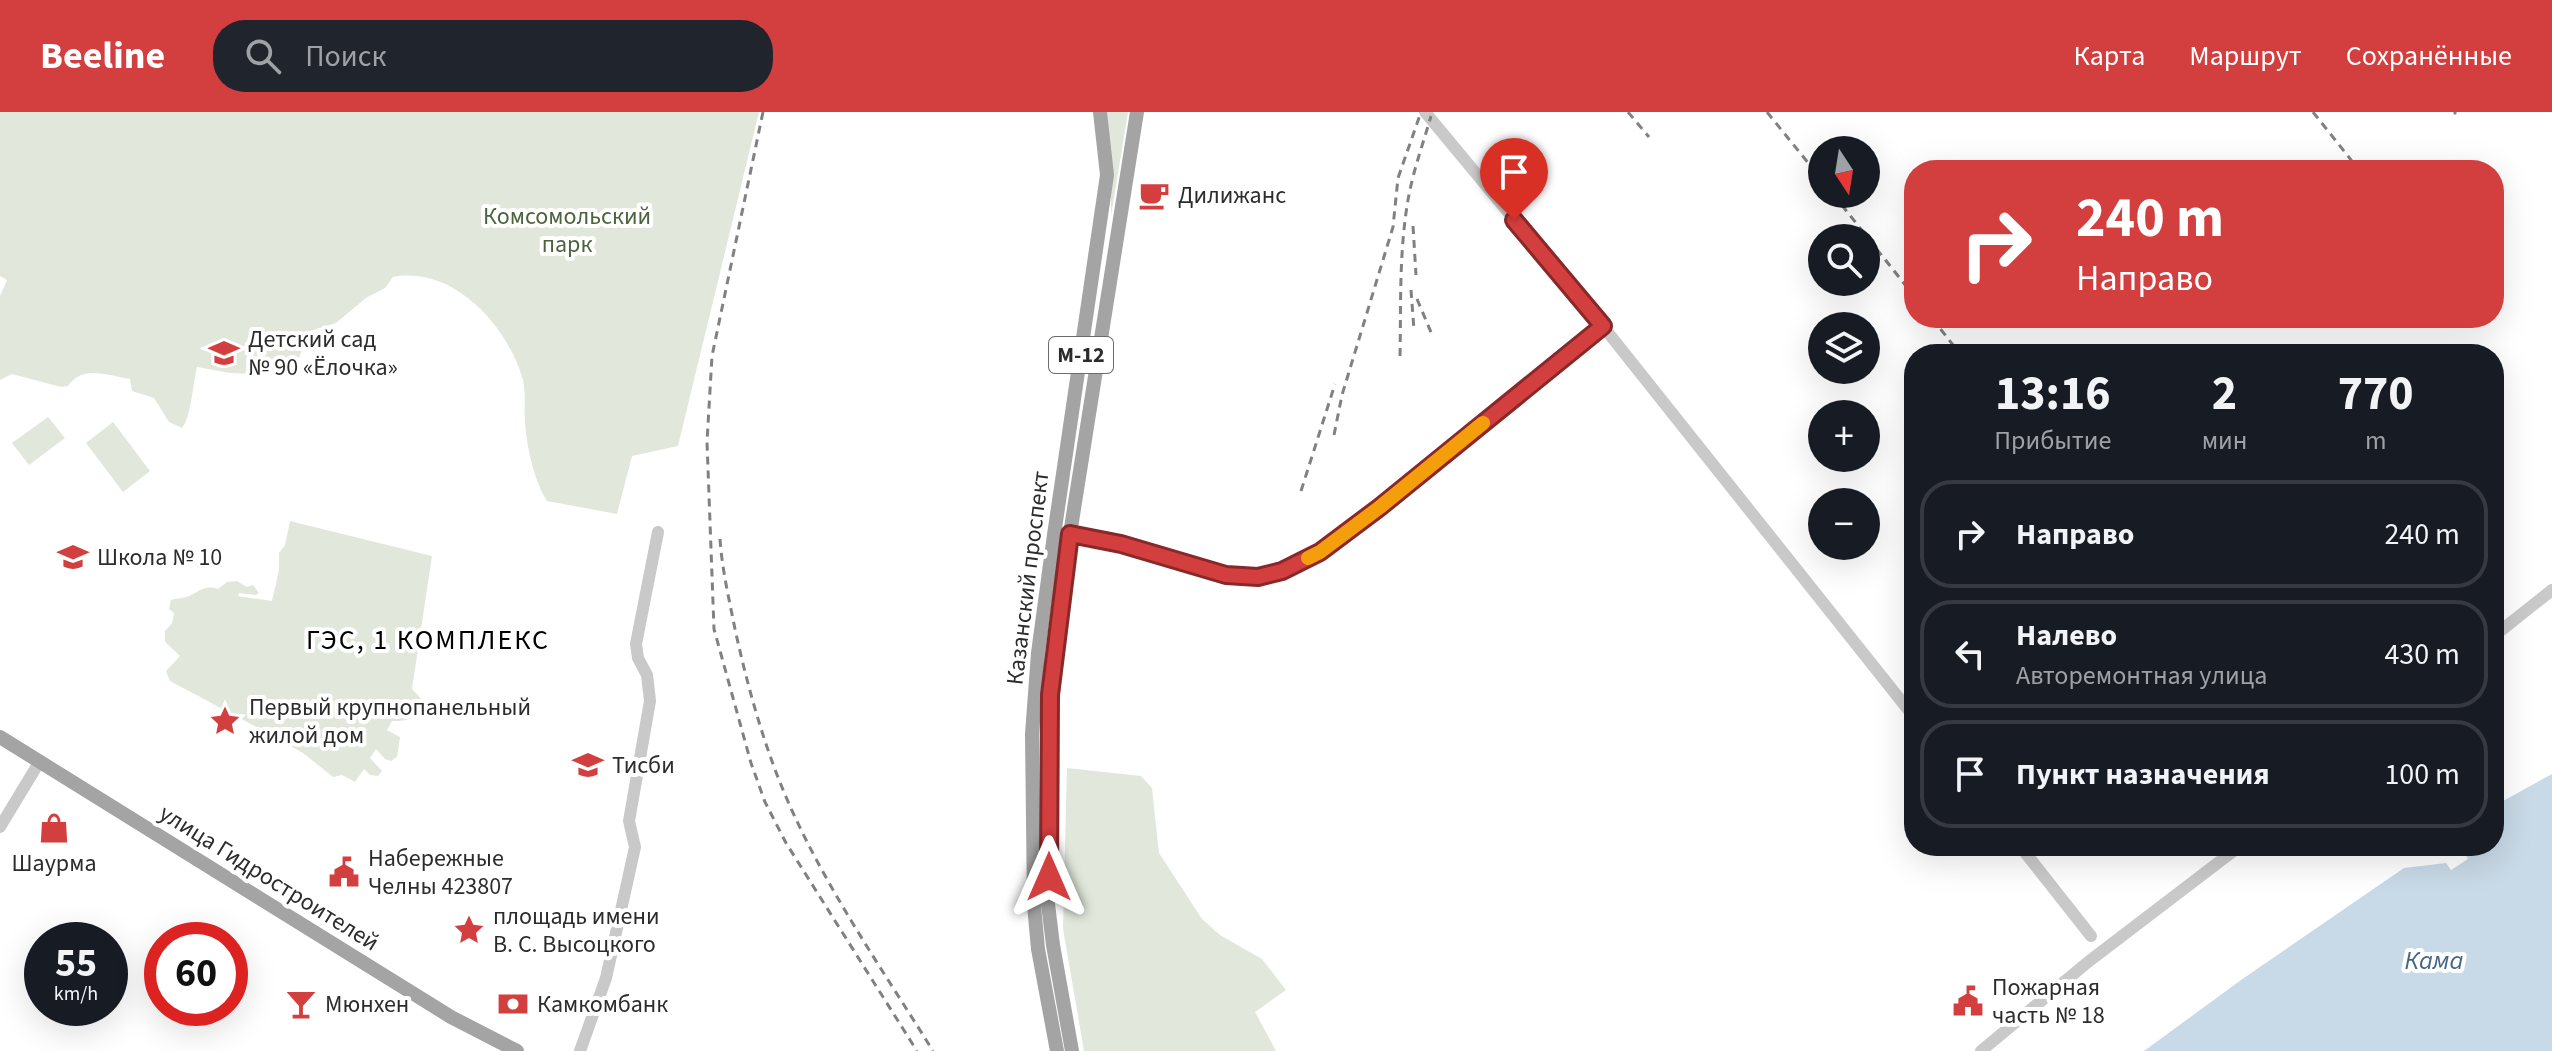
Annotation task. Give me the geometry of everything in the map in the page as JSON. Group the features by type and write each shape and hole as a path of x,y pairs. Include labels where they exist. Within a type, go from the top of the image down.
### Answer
{"main road":[{"name":"Казанский проспект","path":"1057,1051 1038,949 1034,905 1032,734 1038,653 1107,175 1100,112"},
{"name":"Казанский проспект","path":"1072,1051 1048,904 1050,695 1070,534 1137,112"},
{"path":"1038,653 1043,663 1052,660 1054,654"},
{"path":"1034,696 1041,684 1047,685 1050,695"},
{"name":"улица Гидростроителей","path":"0,737 451,1017 517,1051"}],"street":[{"path":"1425,112 1603,326 1904,704"},
{"path":"1070,534 1121,544 1226,575 1258,577 1282,571 1320,552 1380,507 1603,326"},
{"path":"580,1051 606,978 635,847 629,821 650,701 647,675 638,658 636,644 658,532"},
{"path":"2504,628 2552,590"},
{"path":"0,827 40,761"},
{"path":"2028,856 2091,936 2106,940 2121,937"},
{"path":"1981,1051 2088,962 2227,856"},
{"path":"2088,962 2091,936"}],"green space":[{"name":"Комсомольский парк","path":"0,112 759,112 678,446 632,456 617,514 547,501 529,453 523,380 516,360 505,339 475,304 437,280 415,276 393,277 385,288 366,298 336,323 310,331 298,360 269,375 197,367 190,409 182,428 169,422 154,398 132,391 130,379 88,373 61,387 12,374 0,380 0,296 7,280 0,276"},
{"path":"1107,112 1128,112 1111,216 1111,163"},
{"path":"48,417 65,438 29,465 12,443"},
{"path":"113,422 150,471 123,492 86,443"},
{"path":"290,521 432,556 412,689 425,703 420,713 412,718 392,721 387,730 400,737 397,757 391,761 385,759 376,749 370,758 382,771 378,776 370,775 364,769 355,782 342,775 333,777 303,753 287,744 270,744 266,732 170,681 166,671 180,656 165,642 165,631 172,623 174,613 169,609 171,600 205,588 218,589 227,582 237,581 247,587 253,585 259,593 239,593 238,596 272,601 279,570 279,553 285,545"},
{"path":"1067,768 1141,776 1152,788 1159,853 1202,919 1220,935 1262,959 1286,990 1255,1012 1276,1051 1084,1051 1063,929"}],"water":[{"name":"Кама","path":"2552,774 2552,1051 2144,1051 2404,868 2446,863 2451,870 2468,859 2466,856 2504,856 2504,800"}],"railway":[{"path":"763,112 712,356 707,442 714,629 751,763 765,802 786,843 917,1051"},
{"path":"1334,435 1342,395 1393,227 1398,178 1421,112"},
{"path":"1628,112 1649,137"},
{"path":"1767,112 1808,163"},
{"path":"2313,112 2351,160"},
{"path":"1400,356 1405,220 1431,116"},
{"path":"1844,208 1904,283"},
{"path":"1413,226 1416,275"},
{"path":"1411,290 1414,330"},
{"path":"1417,299 1433,337"},
{"path":"1940,328 1952,344"},
{"path":"1301,491 1335,384"},
{"path":"720,539 728,595 747,680 788,802 825,875 933,1051"}],"slow traffic":[{"path":"1308,558 1380,507 1483,423"}],"place":[{"name":"Дилижанс","path":"1154,195"},
{"name":"Детский сад № 90 «Ёлочка»","path":"224,353"},
{"name":"Школа № 10","path":"73,557"},
{"name":"Первый крупнопанельный жилой дом","path":"225,721"},
{"name":"Тисби","path":"588,765"},
{"name":"Шаурма","path":"54,828"},
{"name":"Набережные Челны 423807","path":"344,872"},
{"name":"площадь имени В. С. Высоцкого","path":"469,930"},
{"name":"Пожарная часть № 18","path":"1968,1001"},
{"name":"Мюнхен","path":"301,1004"},
{"name":"Камкомбанк","path":"513,1004"}],"district":[{"name":"ГЭС, 1 КОМПЛЕКС","path":"428,640"}],"route":[{"path":"1049,877 1050,695 1070,534 1121,544 1226,575 1258,577 1282,571 1320,552 1603,326 1514,220"}]}
